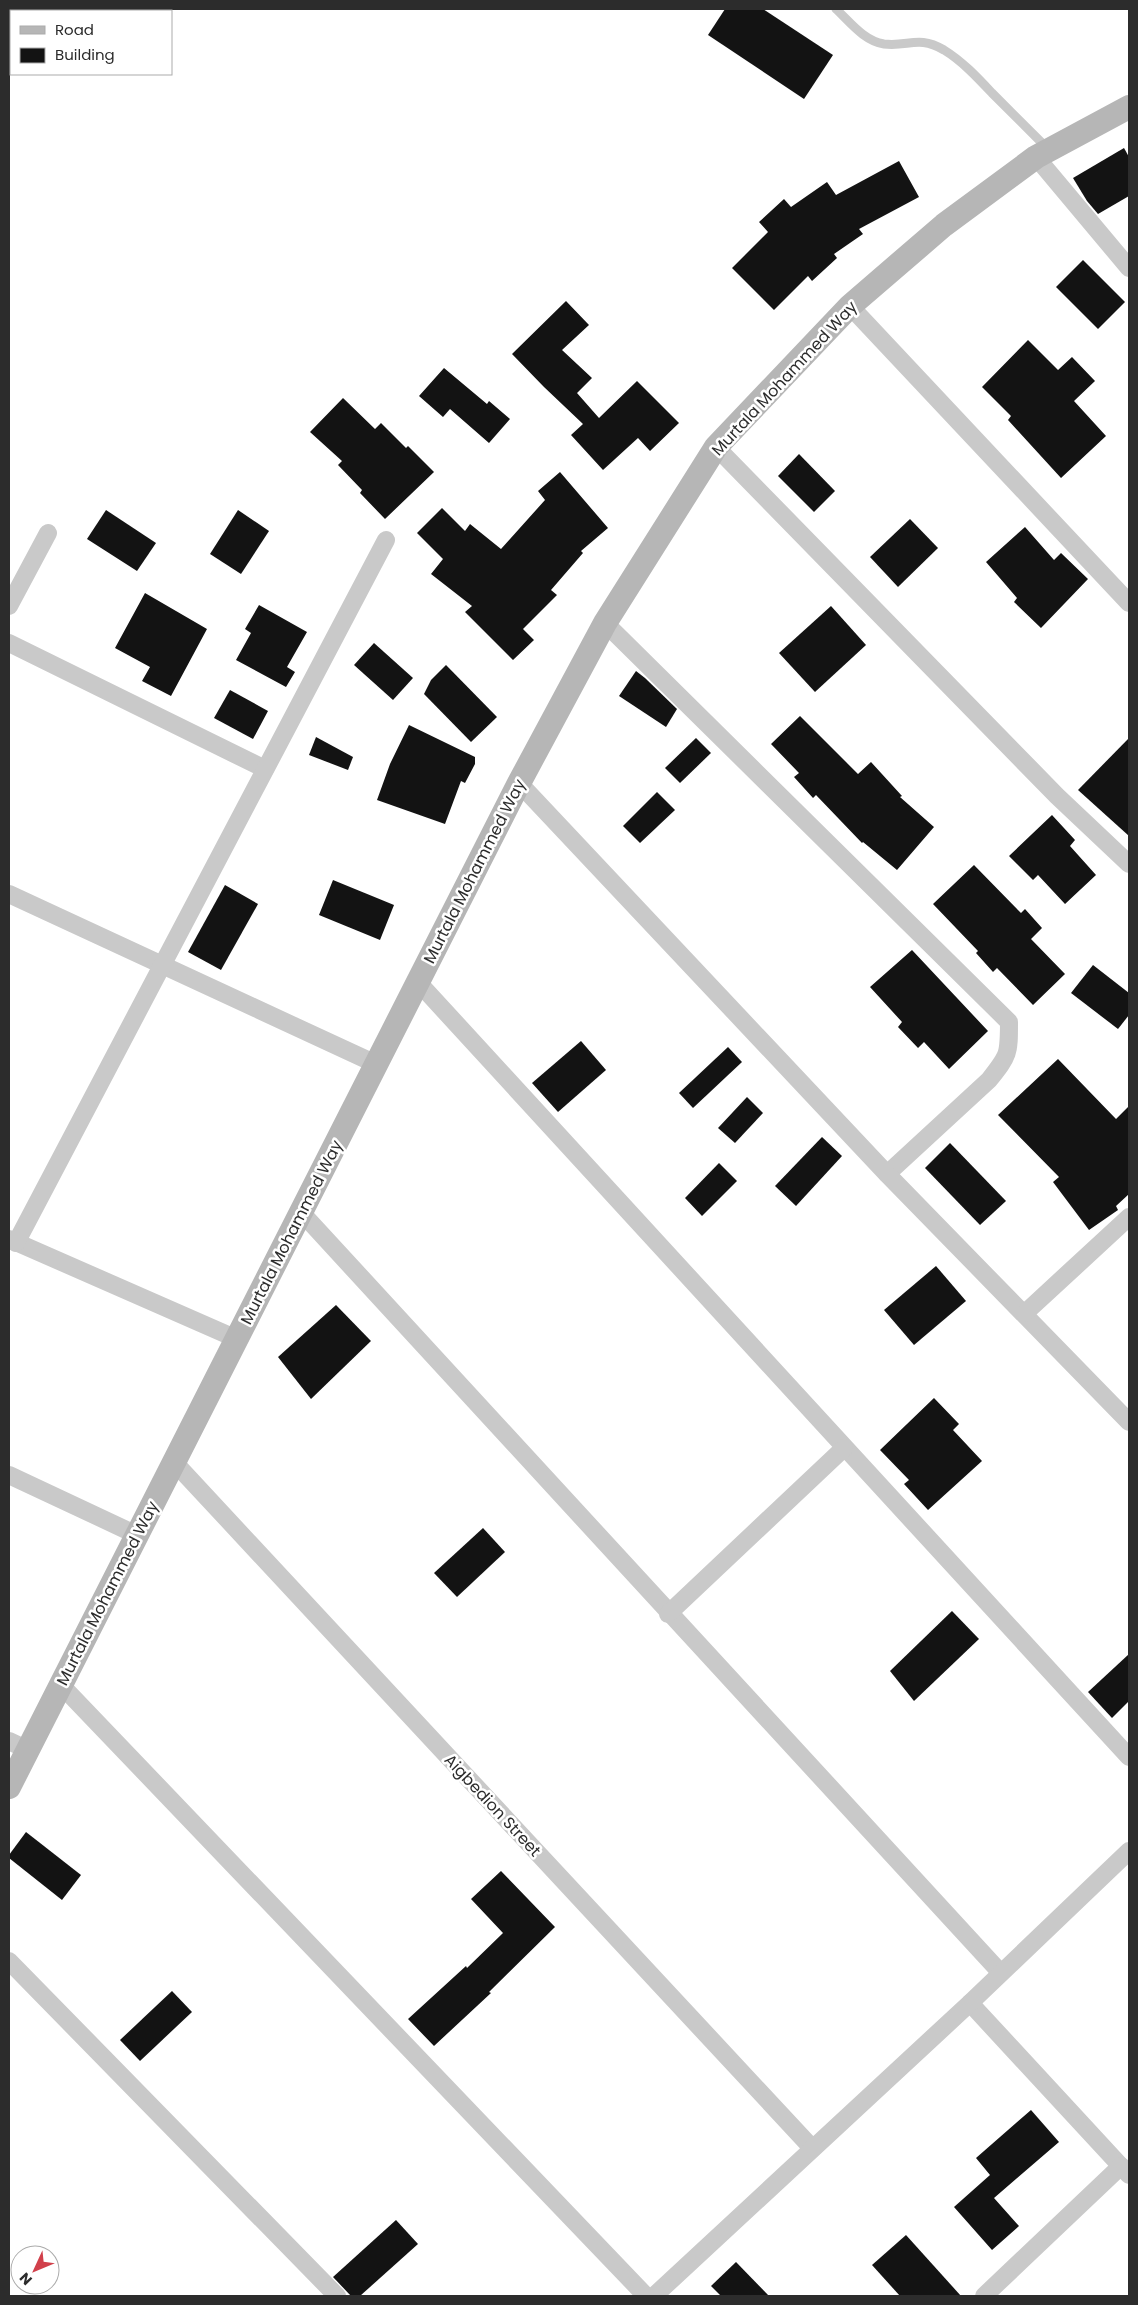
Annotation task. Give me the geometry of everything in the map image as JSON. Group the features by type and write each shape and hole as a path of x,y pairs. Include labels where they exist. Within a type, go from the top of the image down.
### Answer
{"street":[{"name":"Murtala Mohammed Way","path":"9,1787 18,1745 60,1686 519,783 606,623 716,447 850,306 944,225 1042,153 1129,107"},
{"path":"1042,153 1129,268"},
{"path":"850,306 1129,603"},
{"path":"716,447 1057,796 1129,864"},
{"path":"9,606 48,533"},
{"path":"237,1339 13,1241 386,540"},
{"path":"606,623 1009,1022 1009,1052 1002,1064 989,1080 887,1174"},
{"path":"9,643 265,769"},
{"path":"519,783 887,1174 1025,1313 1129,1422"},
{"path":"9,894 376,1064"},
{"path":"418,982 1129,1757"},
{"path":"301,1212 668,1614 1000,1972"},
{"path":"1025,1313 1129,1217"},
{"path":"668,1614 844,1448"},
{"name":"Aigbedion Street","path":"174,1462 812,2148"},
{"path":"9,1476 137,1535"},
{"path":"60,1686 646,2296"},
{"path":"654,2296 970,2003 1000,1972 1129,1851"},
{"path":"9,1960 336,2296"},
{"path":"970,2003 1125,2170 984,2296"}],"lane":[{"path":"836,9 863,35 875,41 889,44 916,41 929,43 944,50 967,67 1042,153"}],"building":[{"path":"725,9 763,9 833,55 804,99 708,35"},
{"path":"1124,148 1129,157 1129,196 1098,214 1087,201 1073,178"},
{"path":"899,161 919,197 859,229 863,234 834,254 837,258 812,281 808,276 774,310 732,268 768,232 759,222 784,199 791,207 827,182 836,195"},
{"path":"1083,260 1125,302 1098,329 1056,287"},
{"path":"566,301 589,325 562,350 592,378 577,393 599,418 637,381 679,423 650,451 638,438 603,470 571,435 583,424 512,354"},
{"path":"1028,340 1058,370 1072,357 1095,381 1074,401 1106,436 1061,478 1008,420 1011,416 982,387"},
{"path":"444,368 487,404 489,401 510,419 489,443 450,409 443,417 419,396"},
{"path":"343,398 375,429 381,423 434,472 385,519 360,493 362,490 338,465 342,461 310,432"},
{"path":"799,454 835,491 814,512 778,476"},
{"path":"560,472 608,528 581,551 583,553 551,590 557,595 523,629 534,640 513,660 465,612 472,606 431,574 443,559 417,533 442,508 465,531 470,524 501,549 545,500 538,491"},
{"path":"106,510 156,543 137,571 87,539"},
{"path":"238,510 269,531 241,574 210,554"},
{"path":"910,519 938,548 898,587 870,557"},
{"path":"1025,527 1054,560 1061,553 1088,579 1041,628 1014,602 1017,598 986,562"},
{"path":"145,593 207,629 171,696 142,681 150,667 115,648"},
{"path":"259,605 307,632 287,667 295,672 286,687 236,660 251,633 245,629"},
{"path":"831,606 866,645 815,692 779,653"},
{"path":"374,643 413,678 393,700 354,665"},
{"path":"446,665 497,717 471,742 424,694 431,680"},
{"path":"636,671 677,709 666,727 619,696"},
{"path":"230,690 268,711 253,739 214,718"},
{"path":"800,716 858,774 871,762 902,796 900,797 934,827 897,870 862,843 816,795 813,798 794,777 799,773 771,744"},
{"path":"409,725 475,757 475,764 465,783 461,781 445,824 377,800 390,764"},
{"path":"316,737 353,757 348,770 309,755"},
{"path":"696,738 711,753 680,783 665,768"},
{"path":"1129,738 1129,836 1078,790"},
{"path":"657,792 675,810 640,843 623,826"},
{"path":"1052,815 1075,840 1070,846 1096,875 1065,904 1038,875 1033,880 1009,856"},
{"path":"974,865 1021,913 1025,909 1042,928 1031,939 1065,974 1033,1005 997,968 993,972 976,953 978,951 933,904"},
{"path":"333,880 394,905 380,940 319,915"},
{"path":"225,885 258,904 221,970 188,952"},
{"path":"912,950 988,1031 949,1069 924,1042 918,1048 898,1027 902,1022 870,987"},
{"path":"1093,965 1129,993 1129,1015 1118,1029 1071,993"},
{"path":"581,1041 606,1070 558,1112 532,1083"},
{"path":"728,1047 742,1062 693,1108 679,1093"},
{"path":"1058,1059 1116,1119 1129,1106 1129,1194 1116,1206 1118,1210 1089,1230 1053,1182 1059,1177 998,1115"},
{"path":"747,1097 763,1113 735,1143 718,1128"},
{"path":"822,1137 842,1156 796,1206 775,1186"},
{"path":"950,1143 1006,1201 980,1225 925,1168"},
{"path":"719,1163 737,1181 702,1216 685,1198"},
{"path":"936,1266 966,1301 914,1345 884,1310"},
{"path":"336,1305 371,1341 311,1399 278,1357"},
{"path":"934,1398 959,1424 953,1430 982,1461 928,1510 904,1484 909,1480 880,1450"},
{"path":"483,1528 505,1552 457,1597 434,1573"},
{"path":"952,1611 979,1639 914,1701 890,1671"},
{"path":"1129,1654 1129,1701 1112,1718 1088,1692"},
{"path":"26,1832 81,1875 62,1900 9,1858 9,1855"},
{"path":"501,1871 555,1927 489,1992 491,1993 434,2046 408,2019 466,1966 467,1968 503,1933 471,1899"},
{"path":"172,1991 192,2012 140,2061 120,2040"},
{"path":"1031,2110 1059,2142 994,2198 1019,2226 992,2250 954,2207 990,2175 976,2158"},
{"path":"396,2220 418,2244 360,2296 351,2296 333,2277"},
{"path":"906,2235 961,2296 900,2296 872,2265"},
{"path":"736,2262 769,2296 721,2296 711,2286"}]}
